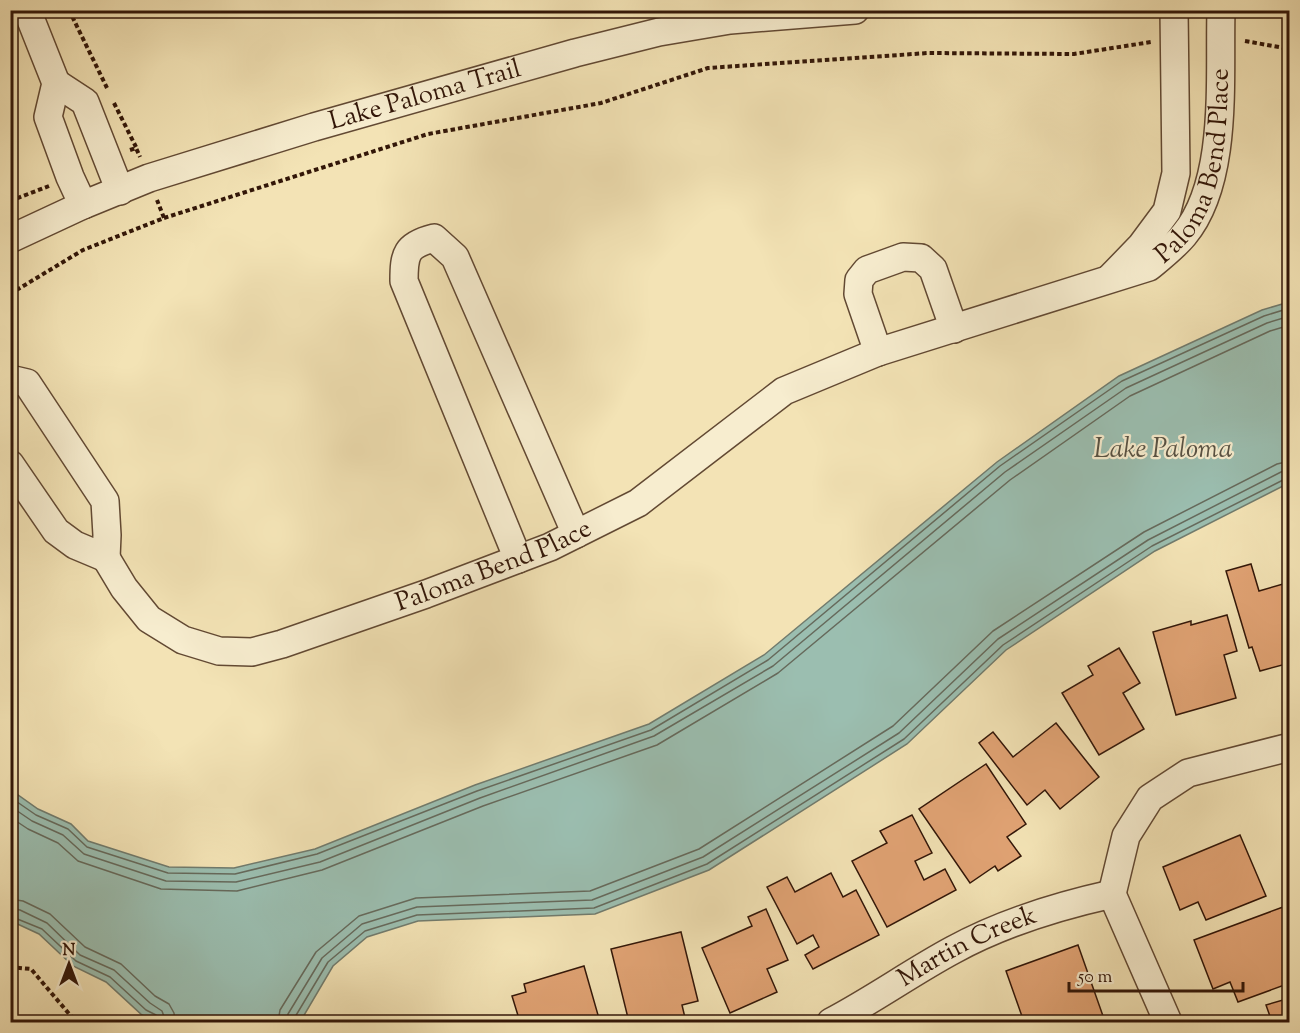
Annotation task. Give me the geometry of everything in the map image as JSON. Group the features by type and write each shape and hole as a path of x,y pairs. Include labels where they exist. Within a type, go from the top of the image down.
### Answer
{"street":[{"path":"27,10 56,83 48,117 83,205"},
{"name":"Lake Paloma Trail","path":"10,239 149,178 314,127 575,53 659,32 730,20 855,10"},
{"name":"Paloma Bend Place","path":"1106,282 1141,246 1167,211 1176,173 1174,10"},
{"name":"Paloma Bend Place","path":"106,558 124,588 149,619 183,640 219,651 252,652 282,644 550,547 638,503 784,391 878,352 1149,267 1184,235 1202,206 1218,144 1221,10"},
{"path":"56,83 85,102 120,191"},
{"path":"518,559 404,281 404,257 416,242 434,238 455,256 576,534"},
{"path":"878,352 858,294 859,280 867,270 903,257 921,258 933,269 954,329"},
{"path":"10,379 27,383 105,501 106,558 75,545 56,531 10,464"},
{"path":"1168,1023 1112,894 1126,836 1150,798 1188,773 1290,747"},
{"name":"Martin Creek","path":"831,1023 954,949 1006,926 1062,906 1112,894"}],"path":[{"path":"69,10 109,90"},
{"path":"1220,38 1290,49"},
{"path":"164,218 428,134 602,103 708,68 928,52 1074,54 1175,39"},
{"path":"113,100 136,148"},
{"path":"10,968 31,969 76,1023"}],"water":[{"name":"Lake Paloma","path":"1289,302 1289,483 1155,551 1006,650 907,744 709,870 595,914 418,921 367,937 333,966 298,1022 157,1022 142,1015 106,982 73,966 39,934 11,921 11,790 38,809 71,824 88,841 169,867 234,868 315,849 475,785 649,724 764,655 997,462 1119,376 1262,310"}],"building":[{"path":"1251,564 1259,591 1290,582 1290,663 1260,671 1252,647 1249,648 1226,571"},
{"path":"1227,615 1237,651 1224,655 1236,698 1176,715 1153,632 1191,621 1191,625"},
{"path":"1119,648 1140,683 1123,693 1144,729 1099,755 1062,693 1093,675 1088,666"},
{"path":"1056,723 1099,777 1060,809 1045,790 1027,805 979,743 993,732 1013,757"},
{"path":"986,764 1026,824 1007,837 1021,856 998,871 995,866 970,883 919,809"},
{"path":"912,815 932,853 915,861 924,880 945,869 956,890 887,927 852,861 887,843 880,831"},
{"path":"1240,835 1266,896 1206,920 1198,902 1180,910 1163,867"},
{"path":"831,873 843,897 856,890 879,935 813,969 805,955 819,947 813,935 797,944 767,887 787,877 795,892"},
{"path":"1283,907 1290,924 1290,939 1286,940 1290,950 1290,983 1238,1002 1230,982 1213,989 1194,940"},
{"path":"766,909 788,960 767,969 777,992 730,1013 702,948 752,926 748,917"},
{"path":"681,932 698,1001 682,1005 686,1022 629,1022 611,949"},
{"path":"1078,945 1103,1016 1085,1022 1024,1022 1006,971"},
{"path":"584,966 600,1022 520,1022 512,996 526,992 524,984"},
{"path":"1290,998 1290,1022 1272,1022 1266,1005"}]}
